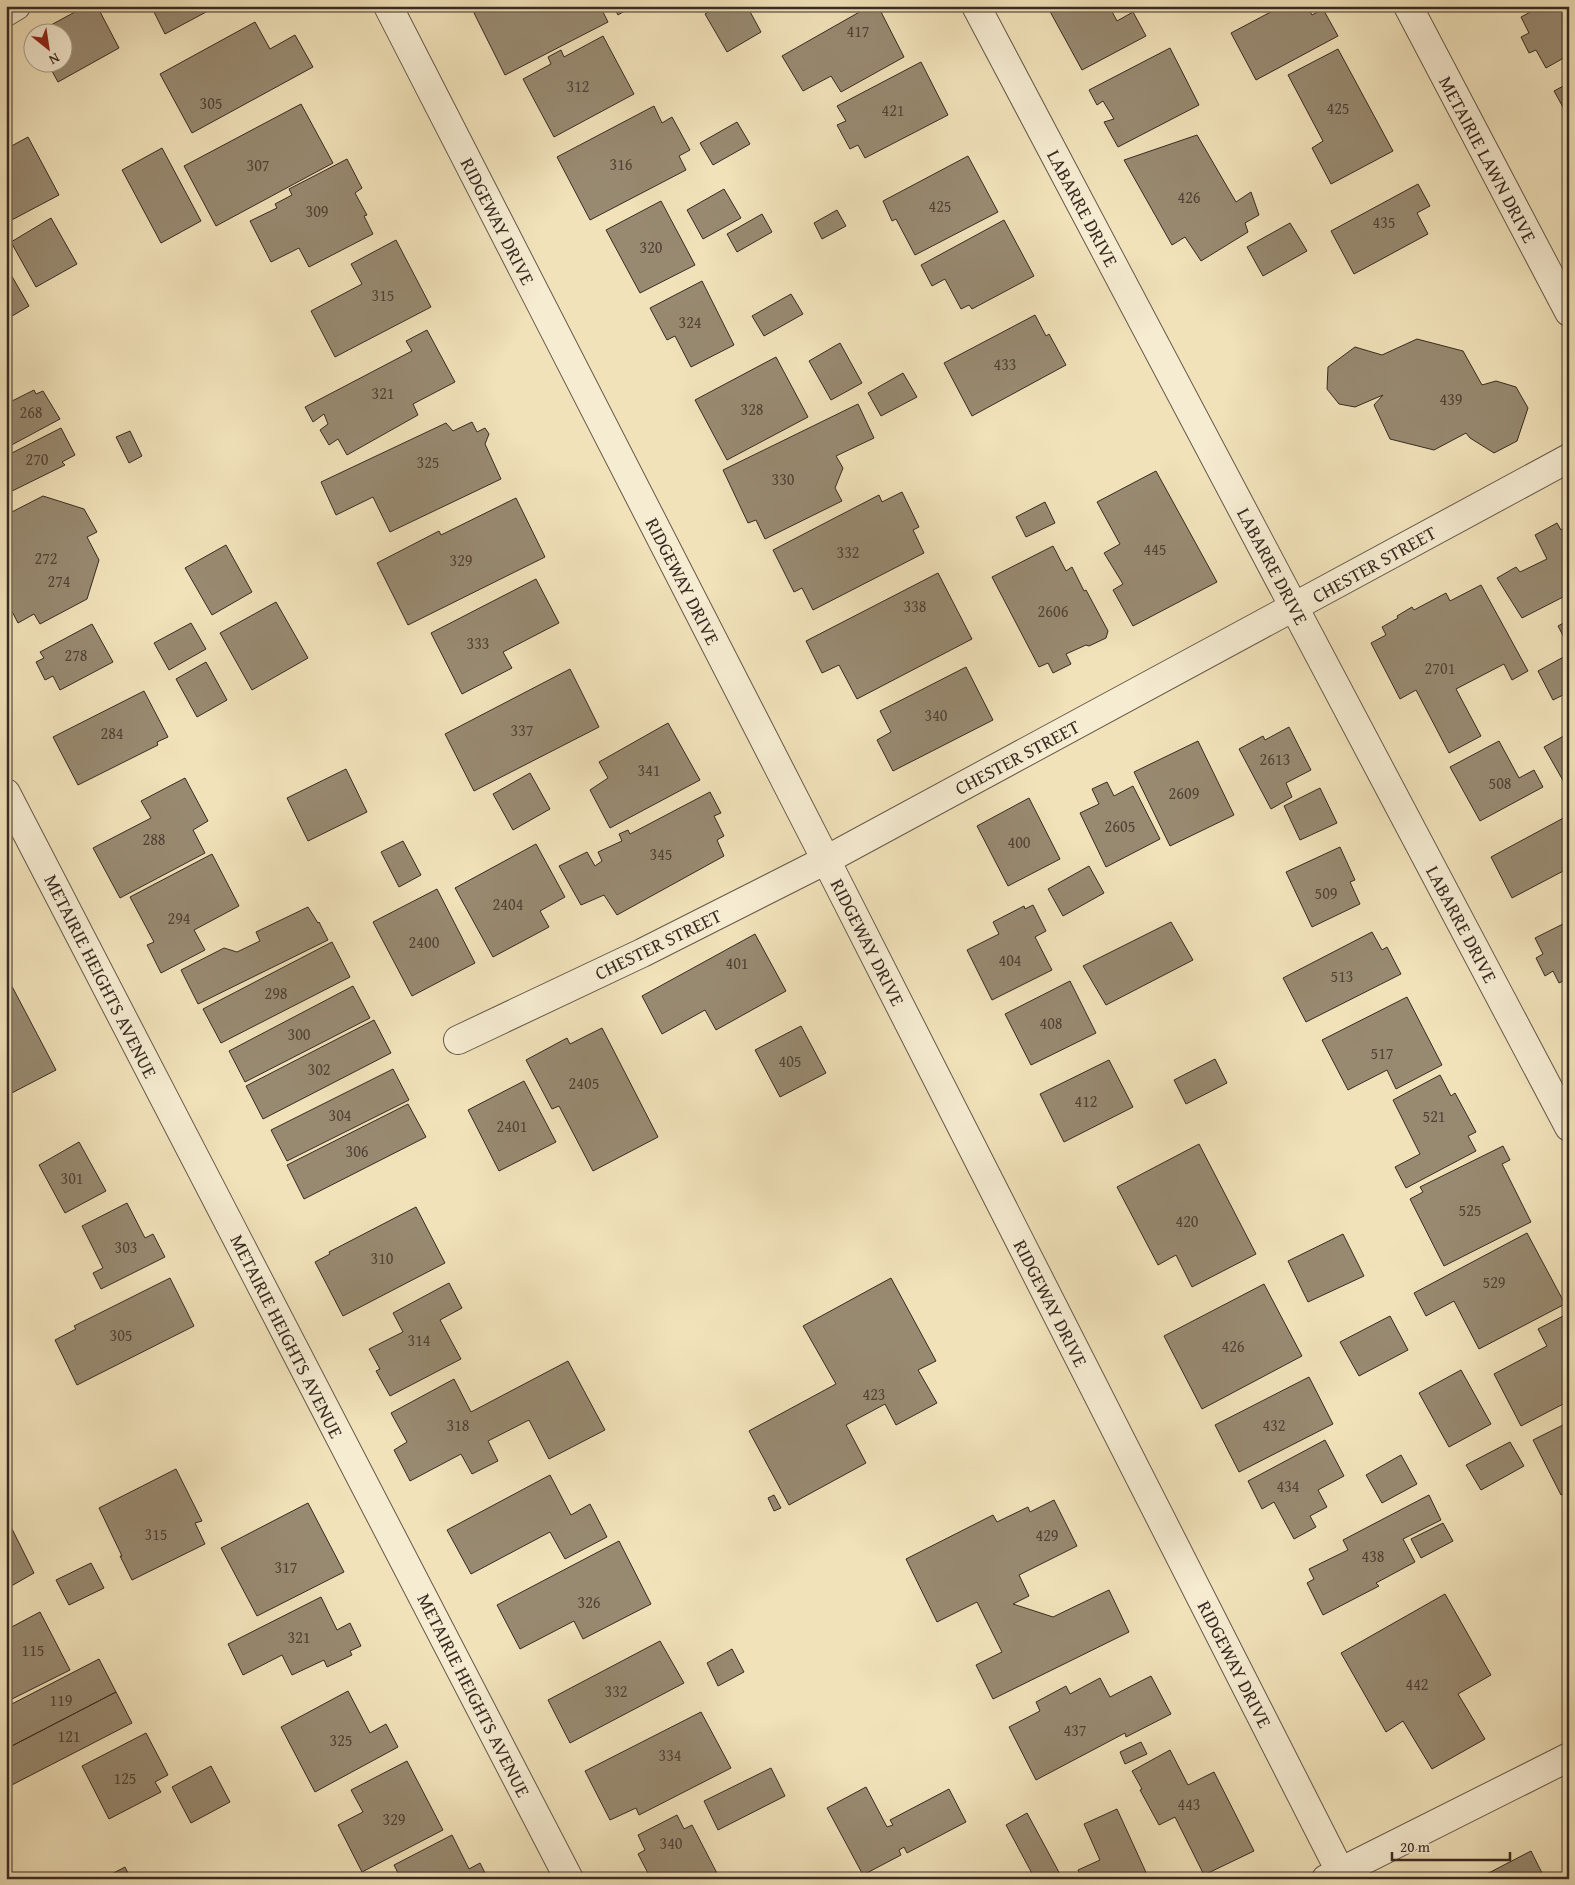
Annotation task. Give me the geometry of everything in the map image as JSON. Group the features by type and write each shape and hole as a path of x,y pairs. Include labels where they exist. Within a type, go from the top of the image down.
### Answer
{"street":[{"path":"6,12 16,6"},
{"name":"RIDGEWAY DRIVE","path":"388,6 826,860 1337,1876"},
{"name":"LABARRE DRIVE","path":"976,6 1569,1127"},
{"name":"METAIRIE LAWN DRIVE","path":"1408,6 1569,312"},
{"name":"CHESTER STREET","path":"458,1040 642,953 826,860 1569,458"},
{"name":"METAIRIE HEIGHTS AVENUE","path":"6,793 568,1879"},
{"path":"1337,1876 1569,1757"}],"building":[{"path":"86,6 97,6 119,48 58,82 52,72 72,72 72,22 56,22"},
{"path":"151,6 208,6 206,7 208,11 165,34"},
{"path":"488,6 600,6 608,22 505,75 474,13"},
{"path":"613,6 633,6 618,15"},
{"path":"718,6 747,6 761,32 727,52 705,14"},
{"path":"870,6 878,6 904,57 841,92 831,76 803,91 782,56"},
{"path":"1047,6 1109,6 1117,21 1133,12 1146,36 1082,70"},
{"path":"1282,6 1307,6 1312,15 1323,9 1338,36 1256,80 1231,33"},
{"path":"1542,6 1569,6 1569,55 1546,68 1536,50 1529,53 1521,37 1529,33 1521,17"},
{"path":"255,22 270,49 295,35 313,67 192,133 160,74"},
{"path":"603,36 634,94 554,137 523,79 551,64 548,57 561,50 564,57"},
{"path":"1170,48 1199,105 1118,147 1104,122 1114,119 1103,101 1097,105 1089,90"},
{"path":"1338,49 1393,151 1331,184 1312,148 1323,141 1288,75"},
{"path":"921,62 948,115 865,158 858,145 850,149 837,125 846,121 837,106"},
{"path":"1569,83 1569,118 1554,91"},
{"path":"301,104 333,163 216,226 184,166"},
{"path":"654,106 662,123 672,117 690,150 679,156 686,170 590,220 557,157"},
{"path":"737,122 750,144 713,165 700,143"},
{"path":"1197,135 1236,202 1251,192 1259,215 1245,223 1248,232 1201,261 1185,237 1172,245 1124,160"},
{"path":"28,137 59,195 6,223 6,149"},
{"path":"162,148 201,221 161,243 122,170"},
{"path":"968,156 998,212 915,255 896,219 892,221 883,201"},
{"path":"347,159 362,188 355,193 367,215 364,216 373,234 309,267 299,248 271,262 250,221 277,208 275,204 292,195 289,189"},
{"path":"1418,184 1430,206 1417,213 1428,234 1354,274 1331,231"},
{"path":"724,189 741,218 703,239 687,210"},
{"path":"661,201 695,265 640,293 606,230"},
{"path":"837,210 846,226 822,239 814,223"},
{"path":"762,214 772,232 737,252 727,234"},
{"path":"51,218 77,264 36,287 11,242"},
{"path":"1004,220 1034,276 972,309 969,305 961,309 945,279 932,286 921,265"},
{"path":"1290,223 1307,251 1263,276 1247,247"},
{"path":"396,240 431,307 335,357 311,311 362,284 351,264"},
{"path":"6,266 29,306 7,319 6,319"},
{"path":"702,281 734,345 691,367 675,336 667,340 650,308"},
{"path":"791,294 803,314 764,336 752,316"},
{"path":"1035,315 1046,336 1049,334 1066,365 972,416 944,363"},
{"path":"427,330 455,382 413,404 418,415 347,455 338,439 329,445 320,430 328,424 324,414 313,422 305,407 412,351 406,341"},
{"path":"1417,339 1463,351 1482,385 1496,381 1516,387 1528,408 1517,441 1494,453 1470,438 1466,433 1434,450 1390,439 1374,405 1383,395 1355,407 1339,404 1327,389 1328,367 1355,347 1382,355"},
{"path":"840,343 862,383 831,400 809,361"},
{"path":"776,357 808,417 727,460 695,400"},
{"path":"903,373 917,397 881,416 868,393"},
{"path":"34,390 36,394 43,391 60,419 6,448 6,404"},
{"path":"858,404 874,438 836,456 843,468 835,488 842,501 765,539 756,520 748,523 723,470"},
{"path":"472,422 477,432 485,428 489,434 485,444 501,479 390,532 373,497 336,515 321,482 446,423 453,431"},
{"path":"61,428 75,455 62,462 65,465 6,494 6,456"},
{"path":"130,431 142,456 129,463 116,437"},
{"path":"1156,471 1217,582 1133,626 1113,590 1123,584 1104,553 1120,544 1097,502"},
{"path":"902,492 919,527 913,530 924,553 813,610 802,588 794,592 773,550 879,495 882,502"},
{"path":"43,496 84,509 97,532 87,537 99,560 87,599 40,624 34,614 18,623 6,600 6,574 10,572 6,564 6,515"},
{"path":"516,498 545,557 408,625 377,563 439,531 441,535"},
{"path":"1045,502 1055,523 1026,537 1016,517"},
{"path":"1557,523 1561,530 1569,526 1569,594 1522,618 1497,578 1516,567 1520,572 1547,559 1535,535"},
{"path":"226,545 252,592 212,615 185,568"},
{"path":"1053,546 1066,571 1072,567 1108,631 1106,638 1066,654 1071,664 1053,673 1048,663 1039,667 992,577"},
{"path":"938,573 972,639 857,699 839,665 822,673 806,641"},
{"path":"536,579 559,623 503,652 512,668 462,694 431,633"},
{"path":"1481,585 1528,671 1512,680 1504,664 1456,689 1481,736 1449,753 1416,690 1400,699 1371,643 1386,635 1382,627 1412,607 1414,610 1446,593 1450,601"},
{"path":"276,602 308,658 252,690 220,633"},
{"path":"1569,620 1569,647 1558,626"},
{"path":"191,623 206,649 169,670 154,643"},
{"path":"92,624 113,662 60,690 53,676 45,680 36,662 44,658 40,652"},
{"path":"1569,654 1569,692 1553,700 1538,671"},
{"path":"206,662 227,700 197,717 176,679"},
{"path":"966,667 993,720 893,771 877,740 891,732 880,711"},
{"path":"570,669 599,727 474,791 445,734"},
{"path":"144,691 168,737 157,742 158,745 78,785 53,737"},
{"path":"668,723 700,780 610,828 590,790 608,778 599,762"},
{"path":"1289,727 1311,770 1286,783 1292,797 1271,809 1239,749 1263,736 1265,740"},
{"path":"1569,733 1569,791 1544,747"},
{"path":"1198,741 1234,815 1170,846 1134,772"},
{"path":"1499,741 1519,778 1534,770 1543,787 1480,821 1450,767"},
{"path":"346,769 367,812 308,841 287,798"},
{"path":"530,773 550,809 513,830 493,794"},
{"path":"185,778 208,821 193,830 205,853 120,898 93,848 151,818 141,801"},
{"path":"1107,782 1114,796 1133,786 1160,839 1106,867 1080,813 1099,804 1092,789"},
{"path":"1320,788 1337,823 1300,840 1284,806"},
{"path":"710,792 721,813 714,816 724,836 717,840 724,856 617,915 604,895 581,905 559,866 587,852 595,866 602,861 598,852 622,841 619,834 628,830 630,834"},
{"path":"1029,798 1060,859 1008,886 977,826"},
{"path":"1569,815 1569,868 1512,898 1491,857"},
{"path":"403,841 421,875 399,887 381,852"},
{"path":"536,844 565,897 540,911 549,927 493,957 455,888"},
{"path":"1340,847 1355,880 1350,882 1360,904 1312,927 1286,872"},
{"path":"212,854 239,906 194,930 205,950 161,973 147,945 154,942 130,897"},
{"path":"1089,866 1104,893 1063,916 1048,889"},
{"path":"437,889 475,963 412,996 373,922"},
{"path":"1033,905 1046,931 1035,937 1052,970 992,1000 967,950 999,934 993,922 1024,906 1025,909"},
{"path":"308,907 319,922 328,940 198,1004 181,970 224,948 237,952 260,941 256,932"},
{"path":"1569,921 1569,978 1559,983 1553,971 1545,976 1536,958 1543,954 1535,938"},
{"path":"1171,922 1193,960 1106,1005 1083,966"},
{"path":"1372,932 1382,950 1387,947 1401,974 1306,1022 1283,978"},
{"path":"755,934 786,991 716,1030 705,1010 662,1034 642,996"},
{"path":"332,942 350,977 221,1043 203,1009"},
{"path":"6,975 56,1070 6,1096"},
{"path":"1070,981 1096,1033 1031,1065 1005,1014"},
{"path":"353,986 370,1018 245,1082 229,1051"},
{"path":"1407,997 1442,1065 1396,1089 1387,1070 1348,1090 1322,1040"},
{"path":"374,1020 391,1053 263,1119 246,1086"},
{"path":"801,1026 826,1073 780,1097 755,1050"},
{"path":"602,1028 658,1137 593,1171 559,1106 552,1109 526,1060 567,1038 570,1044"},
{"path":"1215,1059 1227,1083 1186,1104 1174,1080"},
{"path":"1109,1060 1133,1107 1064,1142 1040,1094"},
{"path":"393,1069 409,1100 287,1161 271,1130"},
{"path":"1440,1075 1451,1096 1455,1093 1476,1132 1468,1136 1476,1151 1406,1188 1395,1167 1420,1154 1393,1100"},
{"path":"524,1081 556,1142 499,1171 468,1110"},
{"path":"408,1104 426,1137 304,1199 287,1165"},
{"path":"79,1142 106,1191 65,1213 39,1165"},
{"path":"1199,1144 1256,1254 1192,1287 1176,1255 1158,1265 1117,1187"},
{"path":"1503,1146 1510,1160 1502,1164 1531,1222 1444,1266 1410,1199 1423,1192 1420,1187"},
{"path":"127,1203 145,1238 153,1234 165,1257 101,1289 93,1273 103,1268 82,1226"},
{"path":"416,1207 445,1263 343,1316 315,1262 330,1254 329,1252"},
{"path":"1527,1233 1565,1304 1479,1349 1454,1301 1426,1316 1414,1293"},
{"path":"1343,1234 1364,1276 1308,1302 1288,1261"},
{"path":"170,1278 194,1326 77,1385 55,1340 76,1329 74,1326"},
{"path":"891,1278 936,1361 918,1370 937,1403 896,1425 885,1404 846,1425 866,1463 789,1505 749,1431 836,1384 803,1326"},
{"path":"449,1283 462,1308 440,1320 461,1359 390,1396 376,1371 380,1369 369,1349 403,1332 393,1313"},
{"path":"1264,1284 1302,1356 1202,1409 1164,1336"},
{"path":"1569,1313 1569,1401 1521,1426 1494,1374 1547,1346 1538,1329"},
{"path":"1390,1316 1408,1350 1359,1376 1340,1342"},
{"path":"568,1361 605,1430 549,1459 529,1420 488,1441 498,1461 472,1474 461,1454 410,1481 394,1450 407,1442 391,1413 454,1379 471,1412"},
{"path":"1461,1370 1491,1424 1449,1447 1419,1393"},
{"path":"1309,1377 1333,1424 1239,1472 1215,1425"},
{"path":"1569,1422 1569,1491 1561,1495 1533,1440"},
{"path":"1325,1440 1344,1476 1318,1490 1327,1507 1310,1516 1316,1527 1294,1539 1274,1502 1262,1509 1248,1481"},
{"path":"1510,1442 1524,1466 1481,1490 1466,1465"},
{"path":"1401,1455 1417,1484 1382,1503 1366,1475"},
{"path":"176,1469 202,1521 195,1523 205,1544 132,1580 99,1508"},
{"path":"550,1475 571,1515 590,1504 607,1537 565,1559 550,1532 471,1574 447,1530"},
{"path":"774,1495 781,1508 774,1511 768,1498"},
{"path":"1429,1495 1441,1520 1403,1539 1415,1562 1376,1583 1379,1586 1323,1615 1307,1583 1314,1579 1309,1569 1348,1550 1343,1540"},
{"path":"1054,1500 1077,1546 1019,1575 1029,1596 1013,1604 1053,1617 1109,1590 1129,1632 993,1699 976,1665 1002,1652 977,1602 937,1622 906,1559 993,1515 997,1522 1028,1507 1030,1512"},
{"path":"308,1503 344,1572 257,1616 221,1548"},
{"path":"6,1519 34,1573 6,1589"},
{"path":"1443,1523 1453,1541 1421,1558 1411,1539"},
{"path":"619,1541 651,1604 583,1639 574,1621 520,1649 497,1605"},
{"path":"91,1563 104,1588 69,1605 56,1580"},
{"path":"1445,1594 1491,1675 1458,1694 1485,1739 1432,1769 1403,1721 1386,1732 1341,1653"},
{"path":"321,1597 337,1630 350,1623 361,1646 350,1651 352,1655 327,1667 324,1660 292,1675 282,1655 243,1675 228,1644"},
{"path":"40,1612 70,1670 6,1702 6,1630"},
{"path":"660,1641 684,1683 570,1743 548,1700"},
{"path":"732,1649 744,1672 718,1686 707,1663"},
{"path":"99,1659 116,1692 6,1749 6,1707"},
{"path":"1151,1676 1171,1714 1126,1737 1125,1733 1036,1780 1009,1727 1040,1711 1036,1702 1066,1686 1070,1694 1100,1678 1110,1697"},
{"path":"348,1691 370,1733 386,1724 398,1747 315,1792 281,1727"},
{"path":"116,1692 132,1723 6,1788 6,1749"},
{"path":"701,1712 731,1768 639,1815 636,1808 610,1820 585,1771"},
{"path":"146,1733 168,1775 155,1782 161,1792 109,1819 82,1766"},
{"path":"1141,1742 1147,1754 1125,1764 1120,1752"},
{"path":"1170,1750 1188,1785 1214,1772 1254,1851 1204,1875 1175,1817 1159,1825 1132,1771"},
{"path":"407,1761 443,1830 362,1872 338,1825 363,1812 351,1790"},
{"path":"211,1766 230,1802 191,1823 172,1787"},
{"path":"771,1768 785,1796 718,1830 704,1801"},
{"path":"866,1787 887,1827 893,1825 890,1820 949,1789 966,1822 907,1853 904,1847 899,1850 901,1855 863,1875 827,1808"},
{"path":"1117,1809 1149,1879 1082,1879 1078,1870 1100,1860 1084,1824"},
{"path":"1027,1813 1061,1876 1057,1879 1035,1879 1006,1825"},
{"path":"677,1815 684,1829 692,1825 720,1879 651,1879 638,1854 645,1850 638,1835"},
{"path":"452,1835 469,1869 480,1863 488,1879 401,1879 394,1865"},
{"path":"1531,1851 1545,1879 1477,1879"},
{"path":"125,1867 131,1879 102,1879"},
{"path":"750,1873 753,1879 738,1879"}]}
